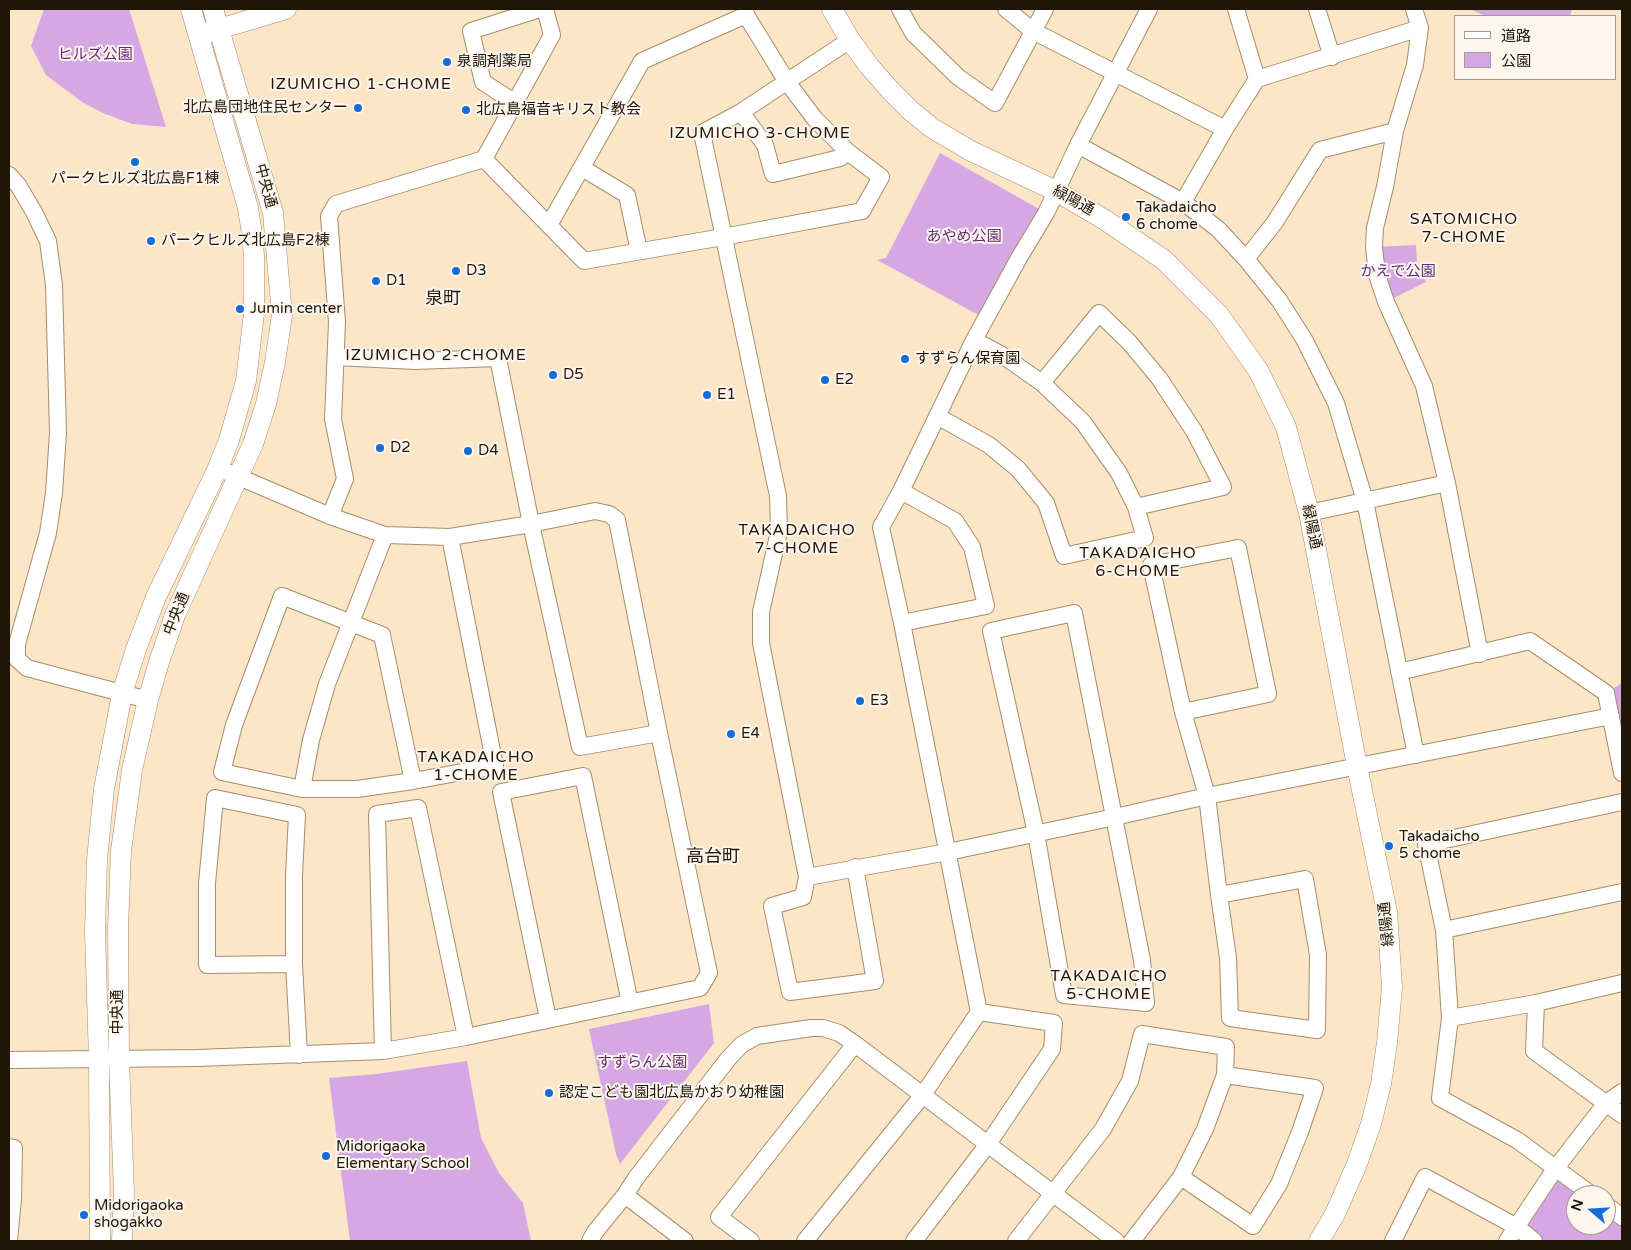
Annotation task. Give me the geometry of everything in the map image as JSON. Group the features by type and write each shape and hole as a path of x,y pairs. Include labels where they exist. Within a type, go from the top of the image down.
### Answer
{"street":[{"path":"192,12 214,9"},
{"name":"中央通","path":"122,1241 124,1193 119,1059 118,927 121,851 132,770 148,700 175,616 253,444 266,404 282,315 272,213 214,9"},
{"path":"200,35 286,9"},
{"path":"514,102 483,82 471,31 540,9"},
{"path":"330,516 345,479 333,419 337,322 329,216 336,204 484,159 552,35 545,9"},
{"name":"緑陽通","path":"832,9 850,40 890,90 932,128 971,151 1056,191 1106,220 1164,260 1219,315 1258,370 1286,427 1309,513 1387,912 1392,987 1381,1084 1371,1124 1357,1164 1335,1214 1319,1241"},
{"path":"900,9 913,33 958,77 995,103 1045,9"},
{"path":"1006,9 1033,31 1225,129"},
{"path":"805,1241 922,1096 979,1012 902,623 881,527 901,491 974,340 1046,213 1078,145 1148,9"},
{"path":"1236,9 1257,79"},
{"path":"1317,9 1332,57"},
{"path":"1414,9 1420,28 1415,65 1395,131 1385,187 1375,228 1374,247 1377,275 1386,302 1424,386 1447,483 1480,654"},
{"name":"中央通","path":"100,1241 99,1060 95,931 96,860 104,789 122,694 136,649 156,597 218,468 229,440 246,381 254,313 254,256 248,208 192,12"},
{"path":"484,159 584,261 862,211 881,177 848,152 815,119 786,82 745,12 642,62 549,225"},
{"path":"1183,202 1225,129 1257,79 1420,28"},
{"path":"850,40 741,112 702,133 778,496 780,531 761,612 761,643 807,877 803,897 772,906 790,992 875,981 855,867"},
{"path":"741,112 765,146 773,174 840,158 848,152"},
{"path":"1246,259 1275,222 1320,150 1395,131"},
{"path":"1078,145 1183,202 1218,229 1246,259 1279,300 1304,339 1336,403 1365,501 1416,756"},
{"path":"582,168 626,195 639,250"},
{"path":"9,175 34,212 48,241 54,285 58,433 54,493 48,533 17,644 18,659 28,668 148,700"},
{"path":"1042,382 1099,313 1129,342 1159,378 1194,431 1223,487 1136,507"},
{"path":"937,416 989,445 1018,469 1046,503 1064,556 1144,538 1136,507 1119,473 1083,422 1042,382 1002,355 974,340"},
{"path":"336,356 415,361 498,358 530,524 580,747 659,733"},
{"path":"9,1060 99,1060 383,1051 466,1037 700,988 709,973 617,520 609,514 595,511 450,537 385,535 330,516 218,468"},
{"path":"1309,513 1447,483"},
{"path":"901,491 954,521 972,546 986,606 902,623"},
{"path":"302,789 311,740 327,684 385,535"},
{"path":"413,781 382,635 282,596 234,725 222,772 302,789 357,789 413,781 495,766 450,537"},
{"path":"1183,712 1268,694 1238,548 1151,565 1183,712 1207,796 1219,895 1228,958 1230,1018 1317,1030 1318,955 1306,879 1219,895"},
{"path":"1074,613 1142,960 1146,1003 1064,995 1036,833 991,630 1074,613"},
{"path":"1399,672 1530,641 1606,693 1622,772"},
{"path":"807,877 948,852 1207,796 1611,716"},
{"path":"548,1020 501,792 583,776 630,1003"},
{"path":"294,964 207,965 207,883 215,798 298,815 294,876 294,964 299,1055"},
{"path":"1578,1185 1517,1140 1440,1098 1450,1018 1444,930 1426,844 1622,802"},
{"path":"383,1051 377,814 418,808 466,1037"},
{"path":"1444,930 1622,892"},
{"path":"1450,1018 1536,1003 1622,983"},
{"path":"1536,1003 1534,1051 1622,1115"},
{"path":"914,1241 988,1144 1052,1049 1054,1023 979,1012"},
{"path":"590,1241 722,1066 741,1045 757,1036 811,1028 823,1028 839,1033 855,1044 1116,1241"},
{"path":"1016,1241 1103,1129 1130,1081 1142,1034 1226,1047 1225,1075 1205,1129 1181,1177 1132,1241"},
{"path":"750,1241 719,1217 855,1044"},
{"path":"1181,1177 1253,1226 1279,1184 1315,1088 1225,1075"},
{"path":"1507,1241 1555,1169 1606,1103 1622,1092"},
{"path":"9,1147 14,1148 13,1199 9,1240"},
{"path":"1393,1241 1425,1177 1517,1227 1534,1241"},
{"path":"625,1195 685,1241"}],"green space":[{"name":"ヒルズ公園","path":"44,9 129,9 166,127 132,124 103,113 82,102 46,75 31,46"},
{"path":"1470,9 1572,9 1570,15 1483,15"},
{"name":"あやめ公園","path":"940,153 1046,213 986,319 877,260 886,258"},
{"name":"かえで公園","path":"1416,245 1417,262 1426,282 1386,302 1374,247"},
{"path":"1622,683 1622,751 1606,693"},
{"name":"すずらん公園","path":"709,1004 714,1043 620,1164 616,1154 589,1029"},
{"path":"467,1061 481,1138 499,1173 523,1203 531,1241 350,1241 329,1078 376,1074"},
{"path":"1555,1169 1578,1185 1566,1185 1566,1235 1616,1235 1616,1212 1622,1217 1622,1241 1534,1241 1517,1227"}],"place":[{"name":"泉調剤薬局","path":"447,62"},
{"name":"北広島団地住民センター","path":"358,108"},
{"name":"北広島福音キリスト教会","path":"466,110"},
{"name":"パークヒルズ北広島F1棟","path":"135,162"},
{"name":"Takadaicho 6 chome","path":"1126,217"},
{"name":"パークヒルズ北広島F2棟","path":"151,241"},
{"name":"D3","path":"456,271"},
{"name":"D1","path":"376,281"},
{"name":"Jumin center","path":"240,309"},
{"name":"すずらん保育園","path":"905,359"},
{"name":"D5","path":"553,375"},
{"name":"E2","path":"825,380"},
{"name":"E1","path":"707,395"},
{"name":"D2","path":"380,448"},
{"name":"D4","path":"468,451"},
{"name":"E3","path":"860,701"},
{"name":"E4","path":"731,734"},
{"name":"Takadaicho 5 chome","path":"1389,846"},
{"name":"認定こども園北広島かおり幼稚園","path":"549,1093"},
{"name":"Midorigaoka Elementary School","path":"326,1156"},
{"name":"Midorigaoka shogakko","path":"84,1215"}],"district":[{"name":"IZUMICHO 1-CHOME","path":"361,85"},
{"name":"IZUMICHO 3-CHOME","path":"760,134"},
{"name":"SATOMICHO 7-CHOME","path":"1464,229"},
{"name":"泉町","path":"443,299"},
{"name":"IZUMICHO 2-CHOME","path":"436,356"},
{"name":"TAKADAICHO 7-CHOME","path":"797,540"},
{"name":"TAKADAICHO 6-CHOME","path":"1138,563"},
{"name":"TAKADAICHO 1-CHOME","path":"476,767"},
{"name":"高台町","path":"713,857"},
{"name":"TAKADAICHO 5-CHOME","path":"1109,986"}]}
